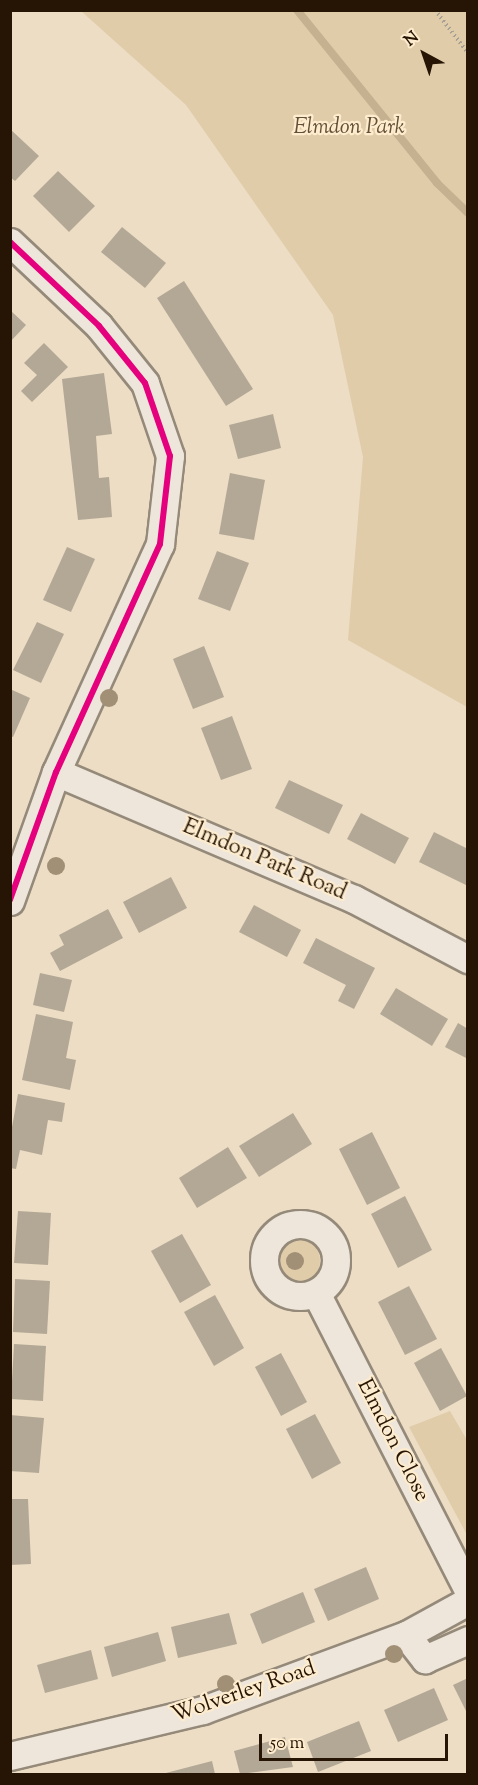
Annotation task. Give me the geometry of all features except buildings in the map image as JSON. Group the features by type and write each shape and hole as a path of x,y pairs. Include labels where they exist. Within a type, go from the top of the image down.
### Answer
{"street":[{"path":"10,242 99,326 146,383 170,456 160,544 56,772 10,901"},
{"name":"Elmdon Park Road","path":"56,772 354,899 468,959"},
{"name":"Elmdon Close","path":"316,1293 468,1590"},
{"name":"Wolverley Road","path":"10,1756 203,1710 406,1635 468,1601"},
{"path":"406,1635 425,1659 468,1640"}],"path":[{"path":"435,10 468,53"}],"green space":[{"name":"Elmdon Park","path":"81,11 467,11 467,707 348,640 363,457 333,315 186,105"},
{"path":"297,1238 313,1245 320,1261 313,1277 297,1284 281,1277 274,1261 281,1245"},
{"path":"450,1411 467,1440 467,1535 409,1427"}],"waterway":[{"path":"297,10 437,183 468,213"}],"transit line":[{"path":"10,242 99,326 145,383 170,456 160,544 56,772 10,900"}]}
